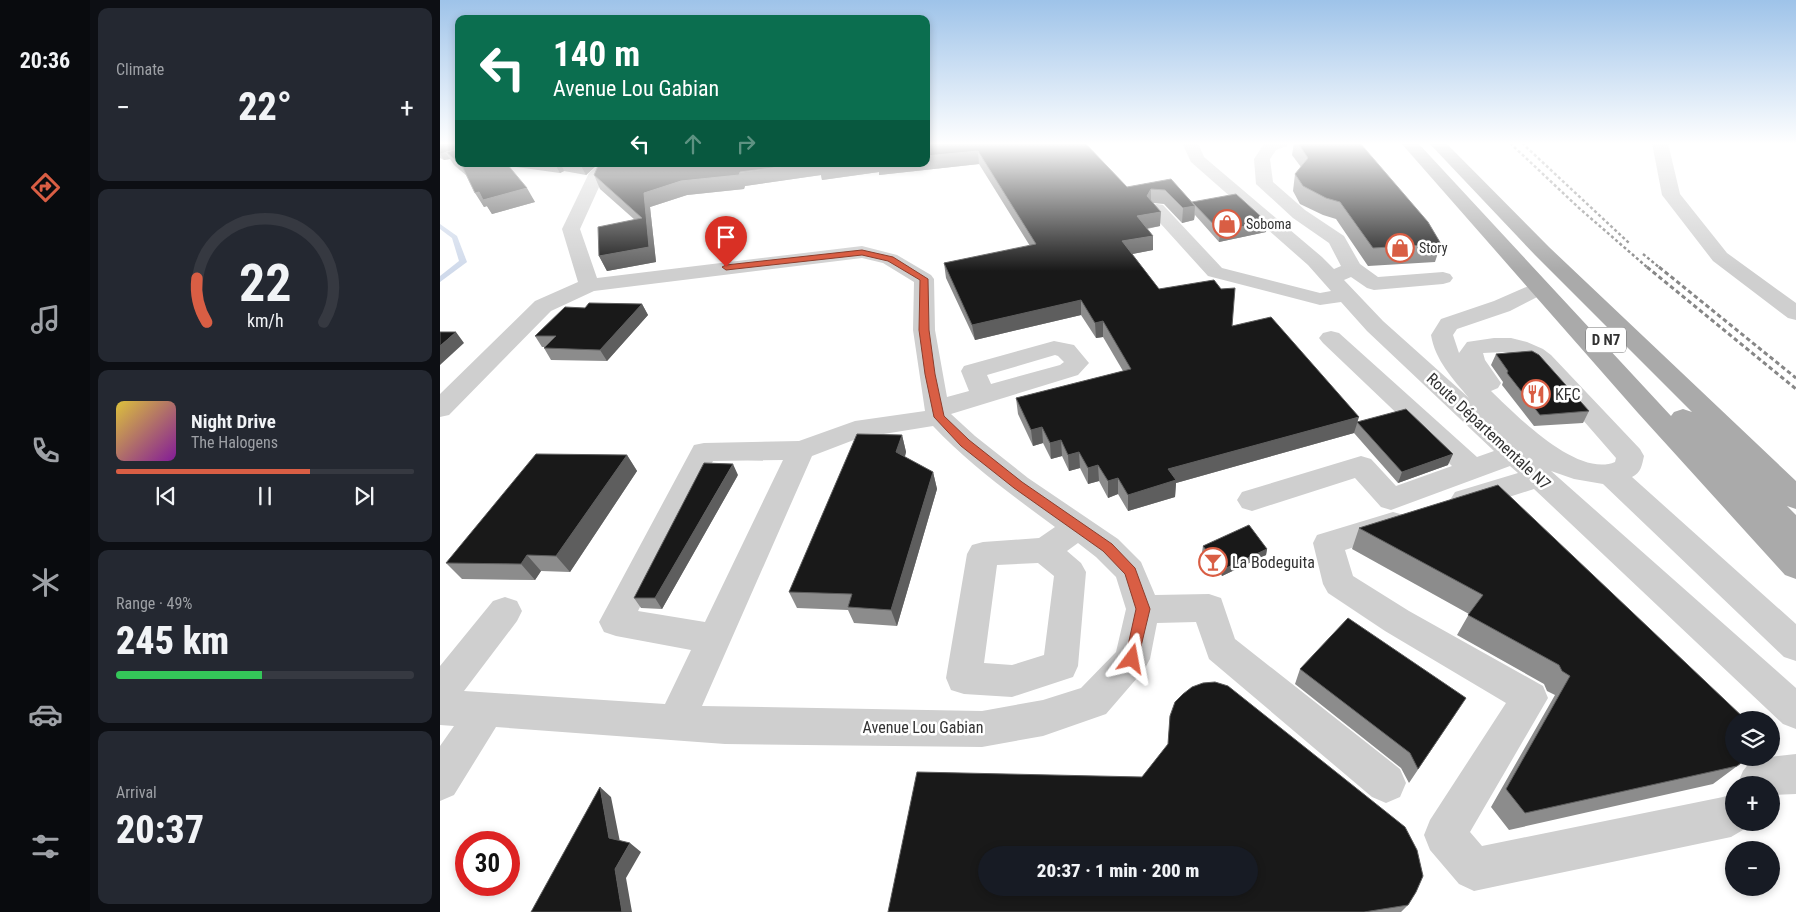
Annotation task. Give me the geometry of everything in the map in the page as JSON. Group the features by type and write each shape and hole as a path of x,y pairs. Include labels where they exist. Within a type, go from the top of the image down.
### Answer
{"main road":[{"path":"1447,186 1647,407 1796,566"},
{"name":"D N7","path":"1458,186 1796,534"},
{"name":"D N7","path":"1479,186 1542,250 1796,498"},
{"name":"D N7","path":"1676,380 1744,434 1796,483"}],"street":[{"path":"589,285 571,230 591,186"},
{"name":"Route Départementale N7","path":"1228,186 1315,261 1343,281 1375,326 1526,455 1796,712"},
{"path":"1266,186 1299,214 1337,240 1343,281"},
{"path":"1669,186 1671,195 1720,257 1796,313"},
{"path":"1157,209 1215,272 1320,299 1343,281 1374,284 1443,278"},
{"path":"440,410 543,306 589,285 862,252 890,259 924,279 924,330 938,413 965,443 1018,485 1107,548 1130,571 1143,609 1209,608 1222,648 1386,783"},
{"name":"Route Départementale N7","path":"1526,455 1512,412 1473,361 1471,353 1475,347 1495,344 1514,345 1531,350 1543,360 1630,456 1627,468 1611,475 1589,472 1526,455 1446,349 1442,335 1449,324 1502,306 1540,288"},
{"path":"1331,338 1494,490"},
{"path":"714,638 616,622 704,452 801,450 854,430 938,413 983,395"},
{"path":"676,722 801,450"},
{"path":"1526,455 1494,490 1328,543 1339,584 1397,621 1530,698 1445,835 1474,869 1725,817"},
{"path":"1252,500 1361,466 1391,499 1494,490"},
{"path":"1611,475 1796,646"},
{"path":"1045,550 1078,526"},
{"name":"Avenue Lou Gabian","path":"440,708 486,708 725,726 982,729 1043,718 1093,702 1132,659 1143,609"},
{"path":"440,694 505,611"},
{"path":"440,781 486,708"}],"building":[{"path":"471,186 525,186 527,188 483,200 479,192 475,193"},
{"path":"606,186 667,186 644,193 649,247 599,256 598,227 642,218"},
{"path":"1000,186 1177,186 1195,206 1183,208 1165,190 1151,189 1147,196 1161,212 1137,216 1153,236 1122,241 1159,289 1214,280 1221,289 1235,288 1232,326 1271,317 1359,417 1168,469 1176,480 1128,495 1118,478 1108,481 1098,465 1088,468 1079,452 1068,455 1061,440 1050,443 1042,427 1031,430 1016,398 1131,369 1103,321 1095,323 1081,300 972,325 944,263 1036,244"},
{"path":"1303,186 1397,186 1428,222 1441,244 1373,248 1340,202 1326,198"},
{"path":"1236,194 1267,222 1220,231 1192,202"},
{"path":"589,303 642,304 600,350 544,348 556,336 535,336 565,307 585,308"},
{"path":"440,332 456,332 440,346"},
{"name":"KFC","path":"1532,351 1539,355 1589,411 1540,415 1507,373 1508,371 1496,354"},
{"path":"1406,409 1453,454 1402,472 1357,422"},
{"path":"857,434 902,435 896,452 933,472 891,610 848,607 852,594 789,592"},
{"path":"536,454 627,455 556,556 527,555 521,564 446,563"},
{"path":"704,463 733,464 655,598 634,598"},
{"path":"1498,485 1737,711 1725,711 1725,766 1737,766 1525,813 1506,789 1570,676 1562,671 1559,665 1468,615 1483,595 1359,528"},
{"path":"1249,525 1267,549 1222,570 1203,546"},
{"path":"1348,618 1466,698 1418,769 1410,753 1300,669"},
{"path":"1215,682 1228,686 1405,827 1417,850 1423,876 1408,905 1364,912 888,912 917,772 1142,777 1168,744 1170,716 1175,702 1192,687 1203,683"},
{"path":"600,787 609,838 630,843 615,869 622,912 531,912"}],"waterway":[{"path":"440,226 455,237 463,262 440,280"}],"railway":[{"path":"1555,186 1648,268"},
{"path":"1568,186 1629,243"},
{"path":"1643,254 1660,268"},
{"path":"1647,267 1796,389"},
{"path":"1659,267 1796,378"}],"place":[{"name":"Soboma","path":"1227,224"},
{"name":"Story","path":"1400,248"},
{"name":"KFC","path":"1536,394"},
{"name":"La Bodeguita","path":"1213,562"}],"route":[{"path":"726,267 862,252 890,259 924,279 924,330 930,374 939,417 965,443 1018,485 1107,548 1130,571 1143,609 1132,659"}]}
